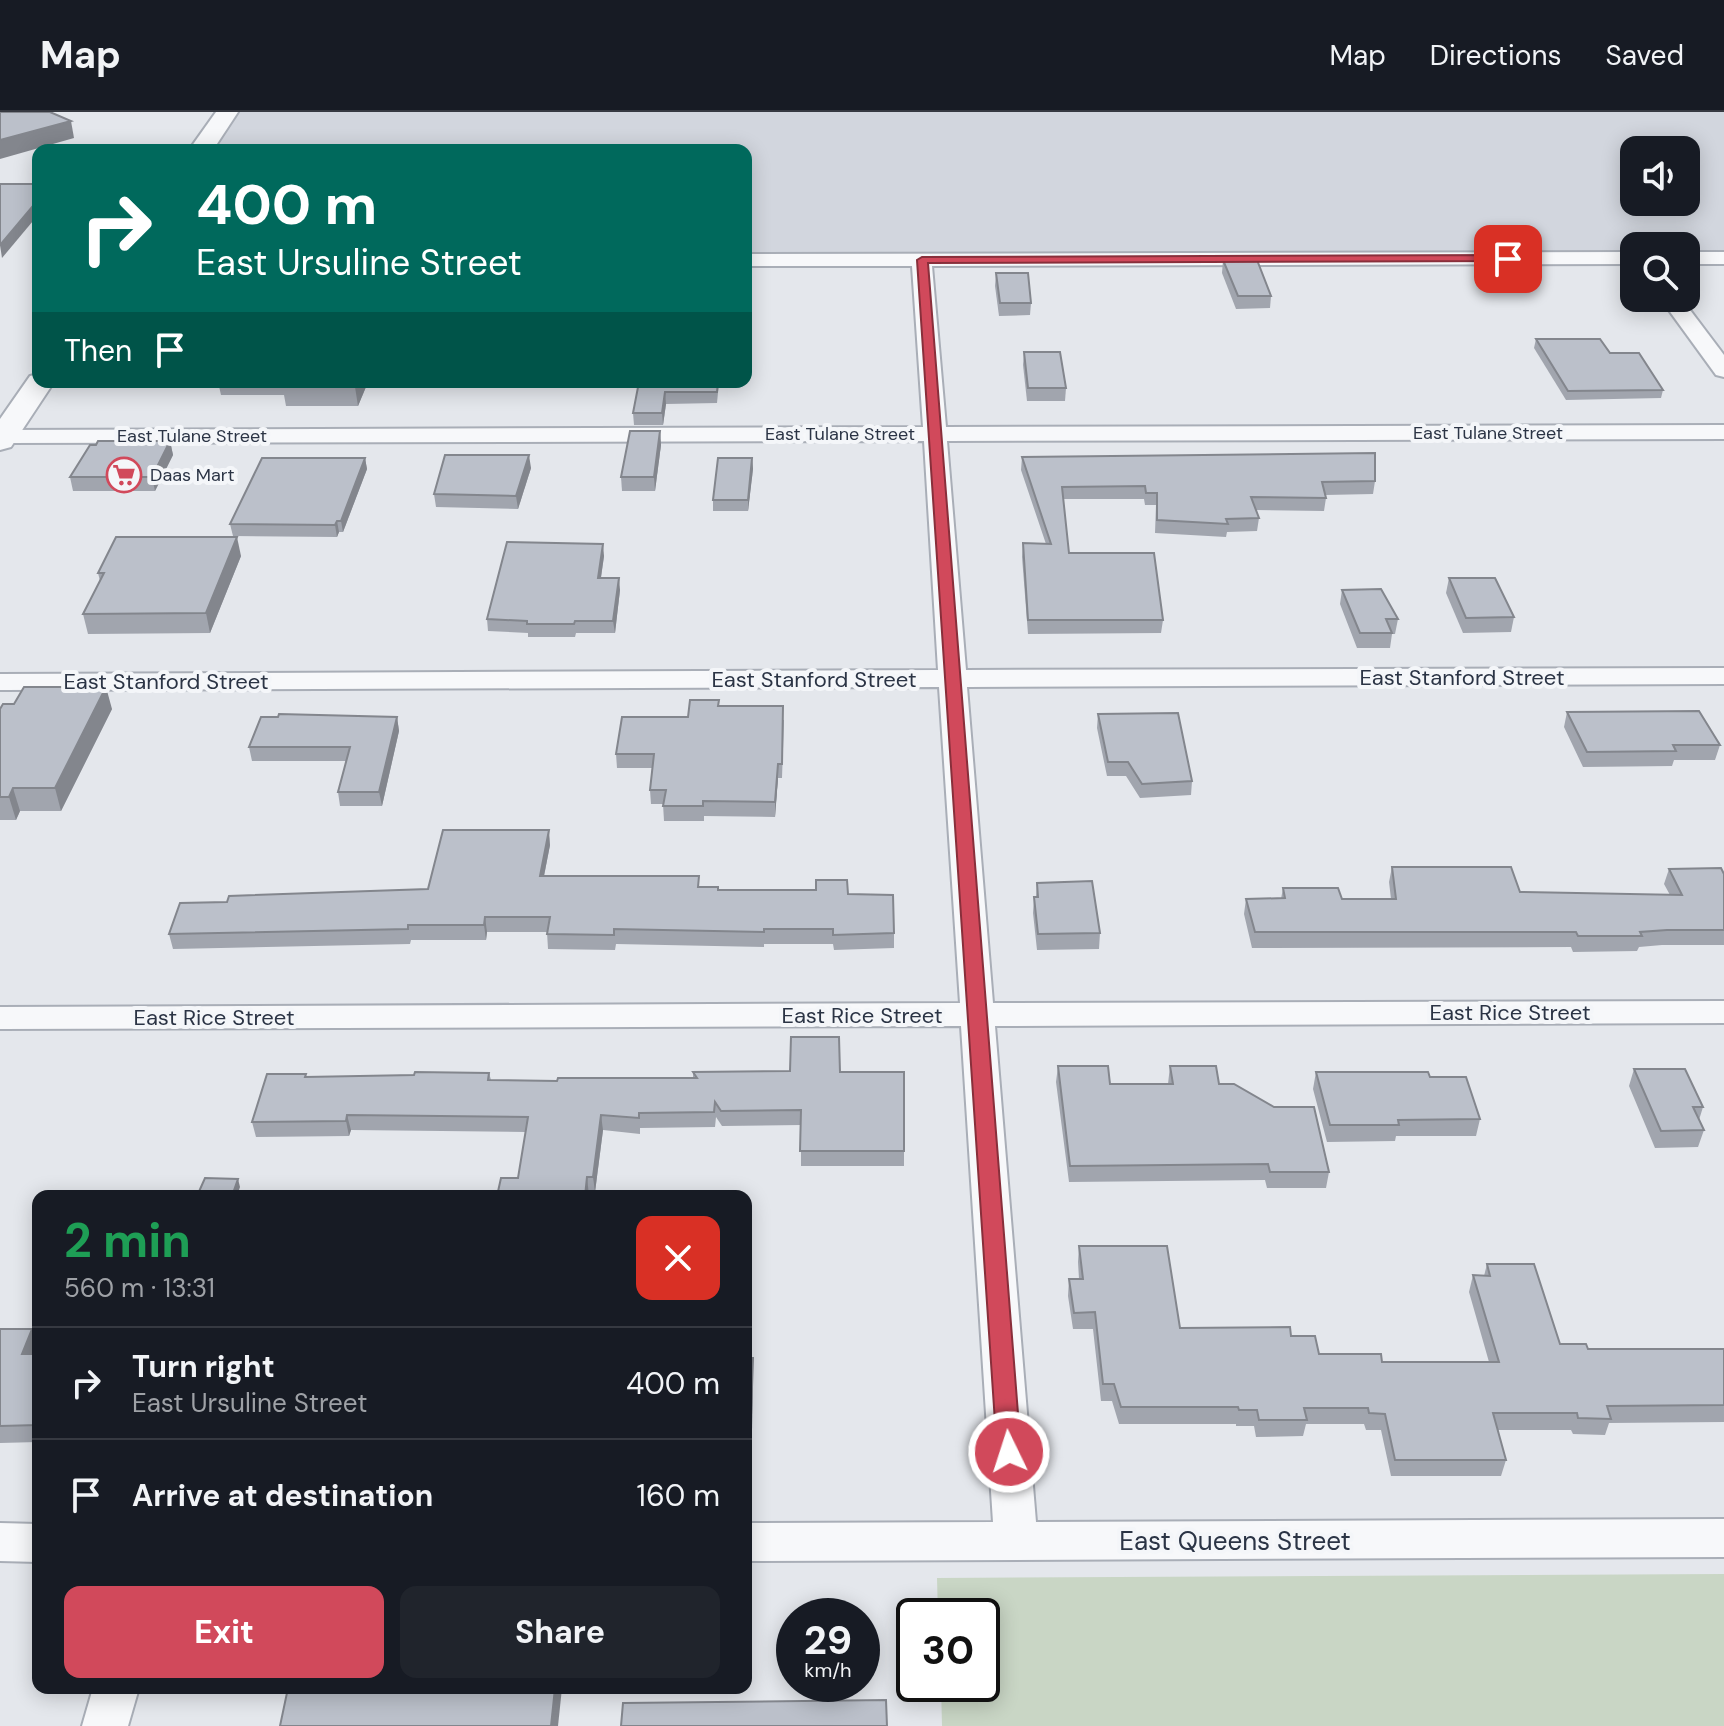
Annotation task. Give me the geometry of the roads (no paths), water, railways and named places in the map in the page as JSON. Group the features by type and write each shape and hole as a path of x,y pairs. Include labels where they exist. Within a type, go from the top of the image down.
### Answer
{"street":[{"path":"205,144 227,112"},
{"path":"752,260 1620,258"},
{"path":"1700,258 1724,258"},
{"path":"922,260 1016,1542"},
{"path":"1680,312 1724,370"},
{"path":"2,439 36,388"},
{"name":"East Tulane Street","path":"2,439 1724,432"},
{"name":"East Stanford Street","path":"0,682 1724,676"},
{"name":"East Rice Street","path":"0,1018 1724,1012"},
{"name":"East Queens Street","path":"752,1542 1724,1538"},
{"path":"0,1542 32,1543"},
{"path":"105,1726 114,1694"}],"place":[{"name":"Daas Mart","path":"124,475"}]}
